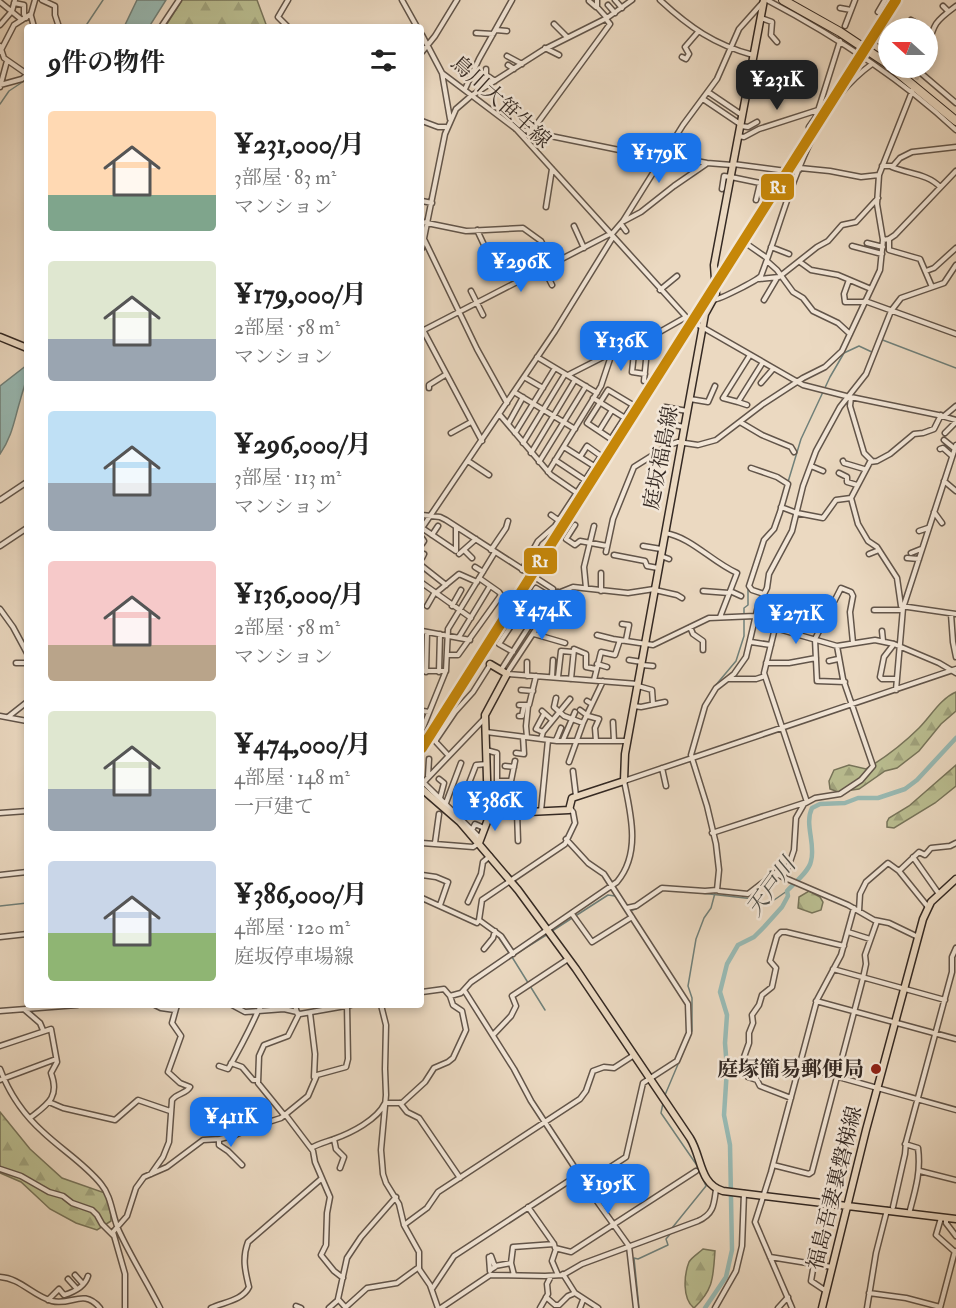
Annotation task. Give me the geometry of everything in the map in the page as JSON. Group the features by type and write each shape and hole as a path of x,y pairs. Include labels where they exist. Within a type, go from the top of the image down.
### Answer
{"highway":[{"path":"783,0 866,46"},
{"path":"792,0 866,46 878,57"},
{"path":"903,78 956,121"},
{"path":"912,78 956,115"}],"main road":[{"name":"庭坂福島線","path":"624,781 623,766 627,741 664,532 707,309 717,290 714,265 765,0"},
{"path":"0,337 24,347"},
{"path":"479,840 490,814 485,717 504,672 490,664"},
{"path":"490,814 492,812 567,810 570,808 571,800 624,781"},
{"path":"424,786 479,840 569,958 695,1146 706,1180 720,1190 807,1200 813,1198 956,1217"},
{"name":"福島吾妻裏磐梯線","path":"822,1308 877,1088 918,938 928,907 956,879"},
{"path":"890,1209 956,1217"}],"street":[{"path":"24,72 7,61 1,49 14,25 26,18 35,0"},
{"path":"42,0 55,6 58,24"},
{"path":"163,24 178,0"},
{"path":"285,24 279,17 288,0"},
{"path":"402,0 415,24"},
{"path":"424,49 457,0"},
{"path":"465,89 512,0"},
{"path":"597,0 597,7"},
{"path":"615,0 622,8"},
{"path":"507,403 477,349 424,239 446,127 456,109 471,96 545,48 606,19 632,0"},
{"path":"660,0 698,32 728,49 753,55"},
{"path":"424,525 500,415 683,124 717,79 739,28 765,0 840,41 872,64 878,64"},
{"path":"846,26 855,0"},
{"path":"878,12 885,0"},
{"path":"0,25 12,11 14,1 24,5 24,14 31,24"},
{"path":"531,132 610,24 597,7 589,1"},
{"path":"0,2 26,18"},
{"path":"608,5 615,13"},
{"path":"943,6 948,12"},
{"path":"938,20 956,6"},
{"path":"840,8 851,10"},
{"path":"760,18 772,22 771,35 777,42"},
{"path":"554,24 567,38"},
{"path":"476,33 507,31"},
{"path":"682,57 686,59 689,54 685,47 698,32"},
{"name":"鳥川大笹生線","path":"424,39 442,73 516,129 686,317 798,382 849,397 942,416 956,421"},
{"path":"809,127 816,117 840,41"},
{"path":"545,48 559,56"},
{"path":"507,56 522,64"},
{"path":"0,86 7,61"},
{"path":"508,64 514,69"},
{"path":"759,279 808,144 840,92 872,64"},
{"path":"486,69 486,74 495,81"},
{"path":"442,73 450,120"},
{"path":"0,86 24,77"},
{"path":"900,78 956,130"},
{"path":"927,78 956,103"},
{"path":"747,88 760,90"},
{"path":"606,552 613,519 634,467 664,446 681,442 698,445 720,437 798,382 830,363 842,351 880,270 883,240 877,204 879,175 913,91"},
{"path":"708,92 742,116"},
{"path":"703,99 740,125 748,127 757,122"},
{"path":"738,136 744,137 759,129 818,110"},
{"path":"424,122 438,127 446,127"},
{"path":"516,129 634,153 665,155 706,163 786,171 799,169 830,171 866,177 879,175"},
{"path":"891,166 912,152 956,147"},
{"path":"622,223 641,212 706,163"},
{"path":"882,166 891,166 929,177 940,187"},
{"path":"546,207 552,169"},
{"path":"883,240 890,239 956,171"},
{"path":"722,189 724,176 760,183 756,200"},
{"path":"764,300 779,276 828,241 842,225 856,222 878,198"},
{"path":"424,201 432,203"},
{"path":"641,212 646,219"},
{"path":"424,223 466,231 523,228 541,241 553,264"},
{"path":"622,223 626,231"},
{"path":"574,226 584,248"},
{"path":"477,230 495,268"},
{"path":"424,329 611,236"},
{"path":"890,239 890,250 920,259 932,287"},
{"path":"744,242 767,260 793,292 803,298 813,311 838,323 850,334"},
{"path":"867,243 883,247"},
{"path":"852,246 882,255"},
{"path":"771,248 789,254"},
{"path":"926,271 934,268 955,250"},
{"path":"536,260 552,285"},
{"path":"800,262 811,270 838,275 871,289"},
{"path":"716,890 719,870 707,806 691,758 692,747 706,703 718,686 729,679 744,660 751,642 755,616 768,585 769,574 789,539 801,499 802,486 816,451 849,397 867,374 891,311 901,298 944,283 955,267"},
{"path":"660,290 677,276"},
{"path":"713,300 728,296 741,286 759,279 779,276"},
{"path":"849,280 844,294 845,302 865,302 956,334"},
{"path":"471,291 483,315"},
{"path":"523,443 566,375 648,339 686,317"},
{"path":"424,334 482,441"},
{"path":"644,381 648,339"},
{"path":"635,344 632,372 645,374"},
{"path":"647,350 657,351"},
{"path":"548,472 597,393 612,353"},
{"path":"747,405 723,398 750,355"},
{"path":"537,357 597,393"},
{"path":"738,402 763,362"},
{"path":"515,433 555,368"},
{"path":"761,383 773,369"},
{"path":"429,388 429,384 445,375"},
{"path":"524,377 543,388"},
{"path":"531,453 575,380"},
{"path":"539,462 586,386"},
{"path":"689,399 708,402 715,386"},
{"path":"608,390 633,405 611,439 587,423 600,402 608,390"},
{"path":"514,392 574,429"},
{"path":"849,397 864,452 872,461"},
{"path":"508,424 523,398"},
{"path":"593,398 625,418"},
{"path":"903,609 900,603 897,578 879,550 869,541 858,524 851,498 864,469 872,461 877,461 890,454 914,434 934,429 942,416 956,406"},
{"path":"665,407 687,411"},
{"path":"599,431 612,410"},
{"path":"500,415 548,472 577,493"},
{"path":"945,433 956,421"},
{"path":"451,433 471,422"},
{"path":"740,422 755,432 791,447 794,452"},
{"path":"664,423 684,427"},
{"path":"896,690 896,645 903,609 955,447 944,440"},
{"path":"522,570 538,542 558,520 601,456 587,446 580,457"},
{"path":"564,447 594,466"},
{"path":"940,449 943,448 952,456"},
{"path":"555,460 585,480"},
{"path":"468,461 489,475"},
{"path":"843,461 844,464 864,469"},
{"path":"811,466 823,471"},
{"path":"751,468 788,484 774,529 764,540 749,585 750,589 764,594"},
{"path":"947,470 953,475"},
{"path":"839,473 847,477 847,482 858,485"},
{"path":"944,481 956,491"},
{"path":"0,500 24,484"},
{"path":"781,507 796,513 823,518 836,500 851,498"},
{"path":"934,512 942,523"},
{"path":"424,515 440,517 456,526 579,607"},
{"path":"551,515 558,520"},
{"path":"424,721 446,671 448,629 483,572 508,521"},
{"path":"575,525 566,539 575,545 580,541 607,546"},
{"path":"432,535 438,526"},
{"path":"424,529 456,551 456,526"},
{"path":"586,588 584,567 594,526"},
{"path":"920,531 928,528"},
{"path":"0,546 24,530"},
{"path":"664,532 676,535 737,573 720,617"},
{"path":"459,554 476,539"},
{"path":"643,546 661,552 669,559"},
{"path":"911,553 922,549"},
{"path":"464,550 472,558"},
{"path":"869,554 879,550"},
{"path":"614,555 645,561 647,566 658,568"},
{"path":"907,558 919,559"},
{"path":"475,567 483,572"},
{"path":"424,568 446,585"},
{"path":"601,573 601,591"},
{"path":"427,606 436,593 459,574 478,580 500,592 501,596 458,655 447,655"},
{"path":"424,584 471,618"},
{"path":"459,637 490,586"},
{"path":"504,672 534,634 558,593 573,587 635,593 654,590 682,598"},
{"path":"513,652 499,644 536,588 549,596"},
{"path":"845,682 817,682 814,639 841,588 851,592 853,596 850,612 853,643"},
{"path":"452,606 461,590"},
{"path":"504,672 513,652 553,590"},
{"path":"703,591 729,592 741,596"},
{"path":"0,609 24,647"},
{"path":"874,610 903,609 954,614 952,642 956,657"},
{"path":"517,616 531,625"},
{"path":"597,634 645,644 659,643 704,620 755,616 775,628 837,646 883,641 955,671"},
{"path":"622,624 629,625 626,640"},
{"path":"690,627 693,634 703,641 703,650"},
{"path":"775,628 765,676 807,802"},
{"path":"446,671 424,671 424,631 470,640"},
{"path":"882,631 883,641"},
{"path":"439,672 440,633"},
{"path":"534,634 565,642"},
{"path":"594,680 601,652 615,655 620,640"},
{"path":"751,642 771,645"},
{"path":"895,679 883,679 880,676 884,657 896,645"},
{"path":"712,833 817,797 840,794 861,780 872,767 838,658 837,646"},
{"path":"558,677 561,651 573,652 575,649 586,654 585,666 607,667"},
{"path":"571,678 573,652"},
{"path":"766,663 789,663 816,658"},
{"path":"829,661 838,658"},
{"path":"552,677 553,660"},
{"path":"629,660 653,666"},
{"path":"527,662 527,676"},
{"path":"16,663 24,663"},
{"path":"448,755 436,740 455,712 473,692 490,664"},
{"path":"450,996 458,995 471,982 612,887 625,872 632,850 633,835 624,781 955,671"},
{"path":"504,672 638,685 651,689 653,704"},
{"path":"519,716 522,716 524,705 533,691 536,676"},
{"path":"729,679 756,679 765,676"},
{"path":"568,762 575,741 603,681"},
{"path":"521,690 533,691"},
{"path":"556,698 553,705 559,711 583,723"},
{"path":"541,739 543,732 570,699"},
{"path":"586,701 592,704"},
{"path":"634,706 641,707 665,702"},
{"path":"8,717 24,704"},
{"path":"516,753 524,754 526,726 524,705"},
{"path":"580,710 588,716 599,719 595,728 596,741"},
{"path":"424,711 429,712"},
{"path":"563,741 575,712"},
{"path":"543,732 536,729 543,713 552,720"},
{"path":"0,716 24,720"},
{"path":"424,782 485,717"},
{"path":"613,722 614,741"},
{"path":"556,740 561,728"},
{"path":"485,732 563,741 627,741"},
{"path":"541,811 548,740"},
{"path":"486,750 497,753 497,781 493,791 488,792"},
{"path":"428,777 429,759"},
{"path":"497,781 510,782 515,761"},
{"path":"446,803 461,763"},
{"path":"457,813 476,765 487,764"},
{"path":"505,765 514,767"},
{"path":"662,768 666,786"},
{"path":"573,771 577,797"},
{"path":"439,780 444,783 440,798"},
{"path":"424,786 457,813 479,840 473,847 424,843"},
{"path":"518,842 524,792"},
{"path":"627,908 662,888 716,890 724,893 747,894 772,873 785,873 794,850 796,818 807,802"},
{"path":"479,920 483,899 562,847 575,823 570,808"},
{"path":"0,813 24,810"},
{"path":"435,843 439,814"},
{"path":"472,830 475,824 484,828"},
{"path":"432,1290 454,1256 579,1174 606,1170 626,1157 643,1085 677,1061 689,1033 691,1016 687,1001 604,874 588,863 566,839"},
{"path":"899,871 920,852 925,855 931,848 956,843"},
{"path":"468,903 484,861 490,856"},
{"path":"913,857 939,894"},
{"path":"859,911 860,894 867,880 888,863 899,871 928,907"},
{"path":"0,875 24,872"},
{"path":"424,875 438,877 448,882 440,905"},
{"path":"768,878 777,875 787,878 854,908 876,921 889,923 918,938"},
{"path":"424,899 477,923 479,920"},
{"path":"792,1308 755,1224 816,1001 844,946 854,908"},
{"path":"572,914 592,942 632,917"},
{"path":"479,920 501,936 513,954"},
{"path":"773,1165 811,1174 863,978 865,955 876,921"},
{"path":"484,949 495,932"},
{"path":"791,1098 760,1086 757,1080 748,1077 745,1060 749,1033 753,1024 752,1014 759,1005 762,995 772,987 776,968 770,962 777,936 781,932 786,932 844,946"},
{"path":"848,932 870,939"},
{"path":"0,937 24,934"},
{"path":"867,1308 876,1253 906,1154 905,1144 945,1000 952,972 952,957 956,948"},
{"path":"493,1035 513,1013 515,1004 511,996 569,958"},
{"path":"833,969 945,1000"},
{"path":"386,1103 400,1103 426,1081 433,1068 449,1062 457,1052 466,1026 462,1011 453,1005 444,988 424,992"},
{"path":"464,990 545,1122 630,1247 636,1308"},
{"path":"816,1001 956,1039"},
{"path":"0,1011 39,1008"},
{"path":"125,1308 125,1274 114,1231 127,1216 139,1183 151,1174 164,1157 169,1142 170,1111 174,1097 187,1091 190,1087 180,1083 168,1072 181,1036 172,1025 175,1010 167,1008"},
{"path":"241,1008 245,1012 284,1010 298,1013 332,1008"},
{"path":"219,1066 228,1069 238,1049 250,1033 260,1008"},
{"path":"296,1008 298,1013 288,1036 262,1048 259,1056 258,1080 262,1089 311,1148 331,1200 327,1213 326,1245 321,1254 334,1271 343,1278"},
{"path":"314,1079 321,1073 343,1069 347,1065 348,1008"},
{"path":"382,1008 386,1025 386,1103 381,1150 383,1170 386,1184 396,1197 404,1225 419,1252 419,1267 440,1308 495,1266 511,1263"},
{"path":"25,1010 40,1023 44,1030"},
{"path":"151,1174 165,1169 203,1140 235,1136 285,1115 308,1096 314,1079 315,1054 310,1012"},
{"path":"0,1046 51,1029 56,1059 51,1073 55,1086 49,1102 30,1118"},
{"path":"404,1225 427,1208 436,1193 580,1099 587,1089 593,1071 604,1067 614,1068 634,1056"},
{"path":"2,1079 56,1059"},
{"path":"231,1063 242,1067 253,1080 258,1080"},
{"path":"799,1066 956,1110"},
{"path":"0,1069 2,1079 13,1097 30,1118 46,1135 73,1156 102,1186 117,1226 160,1308"},
{"path":"49,1102 66,1109 115,1120 138,1100 170,1111"},
{"path":"311,1148 334,1139 378,1114 386,1103"},
{"path":"400,1103 406,1111 421,1120 460,1178"},
{"path":"219,1139 219,1145 242,1165"},
{"path":"334,1139 336,1149 344,1157 340,1168"},
{"path":"905,1144 918,1148 920,1171 910,1210"},
{"path":"0,1169 21,1176 49,1192 92,1210 114,1235"},
{"path":"513,1275 511,1263 514,1247 555,1246 571,1252 696,1171"},
{"path":"920,1171 956,1180"},
{"path":"211,1308 238,1298 247,1292 249,1287 244,1272 244,1254 248,1242 321,1179"},
{"path":"490,1272 513,1275 561,1275 582,1264 706,1217 714,1208 720,1190"},
{"path":"715,1308 732,1281 742,1246 742,1193"},
{"path":"329,1308 338,1300 347,1258 363,1235 396,1197"},
{"path":"528,1207 555,1246 552,1261 561,1275 574,1293 598,1308"},
{"path":"869,1293 906,1298 940,1307 956,1252 936,1235 944,1217"},
{"path":"944,1217 956,1236"},
{"path":"490,1272 490,1257 495,1266"},
{"path":"770,1257 832,1267"},
{"path":"814,1264 811,1281 826,1291"},
{"path":"338,1300 346,1308 365,1289 397,1283 419,1267"},
{"path":"75,1275 83,1284"},
{"path":"48,1300 59,1289 64,1294 77,1289 88,1276"},
{"path":"540,1308 548,1292 547,1284 550,1276"},
{"path":"0,1277 15,1281 48,1300 59,1302 86,1298 92,1300 100,1308"},
{"path":"68,1279 77,1289"},
{"path":"546,1297 558,1305 574,1293"},
{"path":"778,1308 788,1297"},
{"path":"580,1308 583,1300"},
{"path":"296,1306 301,1308"}],"green space":[{"path":"182,0 257,0 266,24 167,24"},
{"path":"956,692 956,711 941,724 919,751 897,768 885,771 859,789 838,792 830,789 829,781 834,770 849,765 866,769 907,739 940,703"},
{"path":"956,765 956,786 935,803 894,828 887,827 889,818 909,806"},
{"path":"809,891 820,897 823,902 821,910 812,913 798,908 799,897"},
{"path":"0,1112 30,1149 62,1178 105,1193 110,1203 111,1221 97,1230 76,1223 50,1209 21,1182 0,1173"},
{"path":"703,1249 715,1251 713,1275 705,1295 694,1308 687,1299 686,1273 689,1262"}],"water":[{"path":"137,0 166,0 151,24 125,24"},
{"path":"24,367 24,387 12,429 0,454 0,386"}],"waterway":[{"path":"87,24 103,0"},
{"path":"0,104 9,91 24,81"},
{"path":"880,339 956,368"},
{"path":"788,482 801,439 844,353 859,346 874,353"},
{"path":"715,686 736,661 744,636 744,608 748,605 748,589"},
{"path":"689,757 697,729"},
{"name":"天戸川","path":"705,1308 726,1277 732,1250 730,1145 724,1115 727,1015 720,992 727,964 738,945 754,937 782,907 788,896 787,891 810,865 812,848 809,821 812,808 820,804 845,803 858,798 878,798 905,789 917,780 956,738"},
{"path":"691,761 700,789"},
{"path":"706,810 711,832"},
{"path":"683,891 754,899 767,905 787,891"},
{"path":"689,1037 692,1031 692,998 688,986 696,939 704,918 711,908 715,893"},
{"path":"552,931 608,895 615,896 620,902"},
{"path":"431,900 476,920"},
{"path":"629,911 648,900"},
{"path":"0,906 24,903"},
{"path":"514,955 548,934"},
{"path":"497,935 509,953"},
{"path":"512,957 545,1010"},
{"path":"665,1095 684,1050"},
{"path":"663,1103 661,1113 696,1164 706,1186 672,1228"},
{"path":"639,1308 634,1258 638,1259 668,1245 666,1239 671,1233"}],"tunnel":[{"path":"914,85 917,78"}],"transit line":[{"name":"R1","path":"424,745 896,0"}],"place":[{"name":"庭塚簡易郵便局","path":"876,1069"}]}
